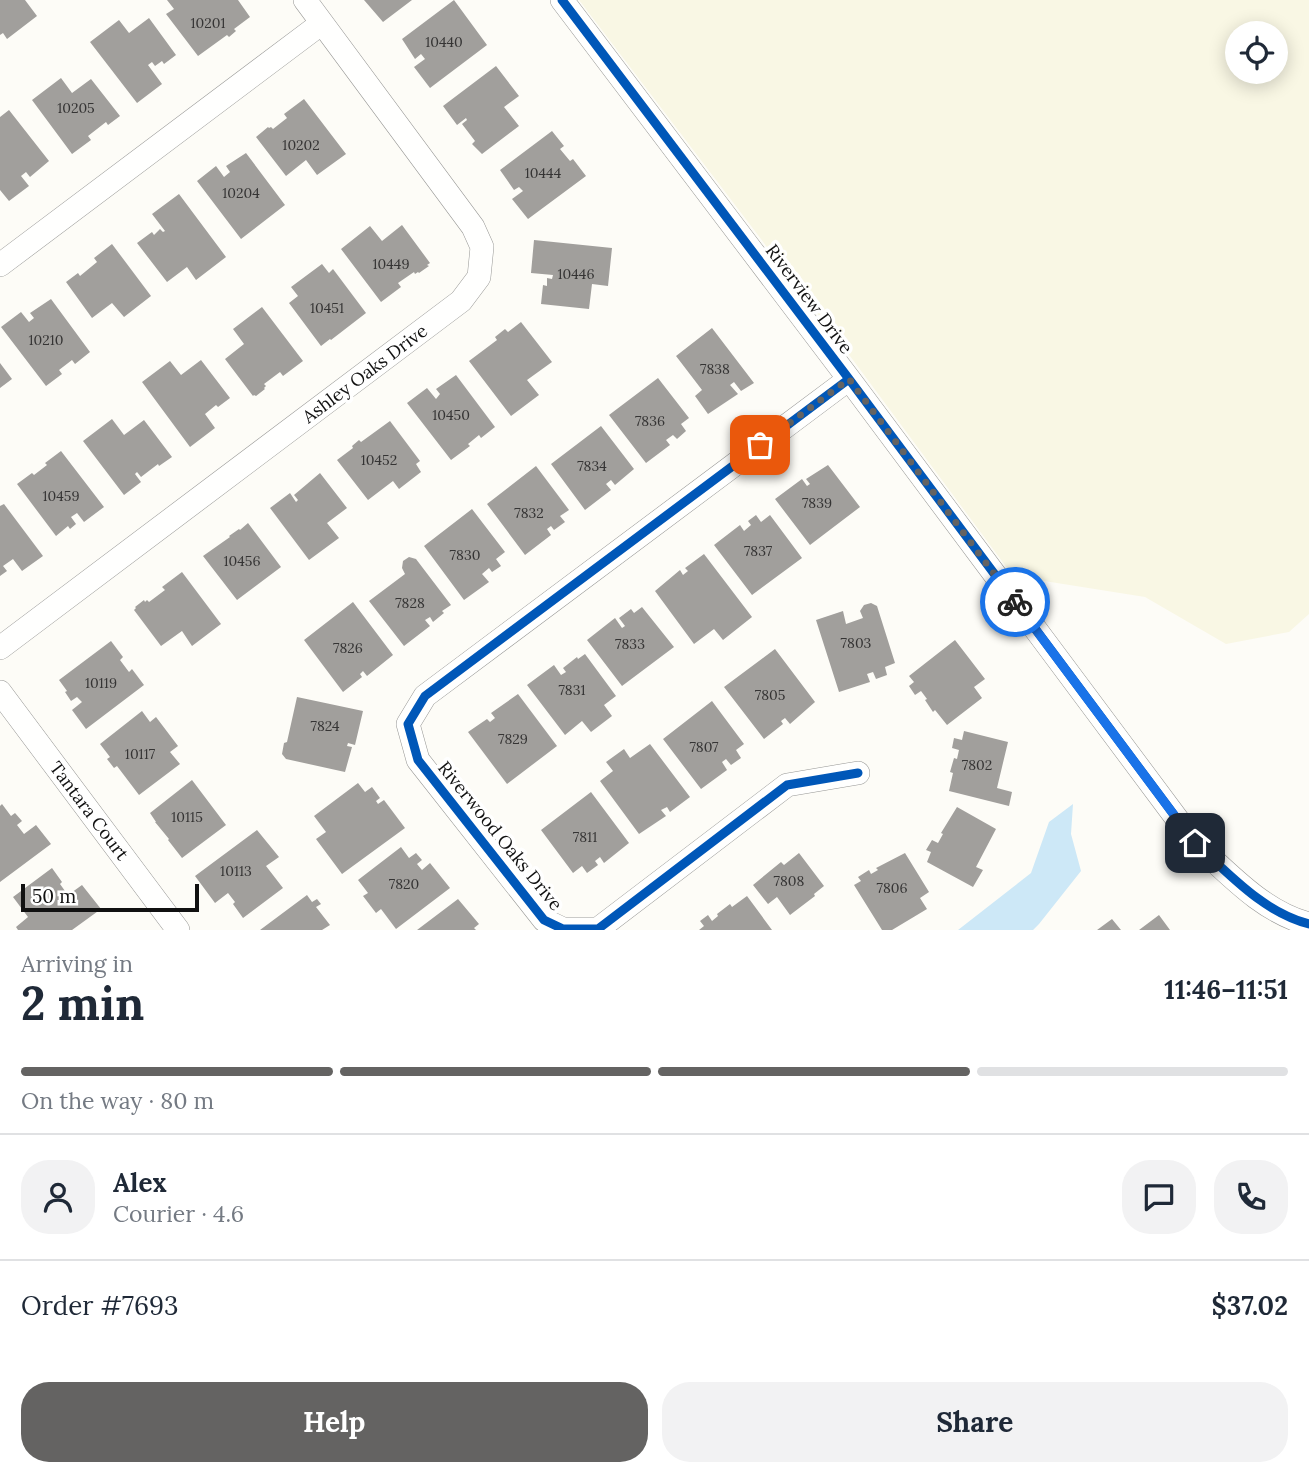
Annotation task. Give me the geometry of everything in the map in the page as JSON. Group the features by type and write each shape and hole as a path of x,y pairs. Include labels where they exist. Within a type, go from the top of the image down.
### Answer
{"street":[{"name":"Ashley Oaks Drive","path":"0,648 461,301 479,277 482,247 473,227 305,0"},
{"name":"Riverview Drive","path":"562,0 1195,843 1251,895 1301,924"},
{"path":"0,265 322,23"},
{"name":"Riverwood Oaks Drive","path":"849,379 425,696 408,724 418,760 544,920 563,929 598,929 787,785 858,773"},
{"name":"Tantara Court","path":"0,692 178,930"}],"shaded area":[{"path":"579,0 1309,0 1309,614 1289,632 1226,644 1145,597 1013,576 853,360"}],"water":[{"path":"1073,804 1071,834 1081,871 1039,924 1033,930 958,930 1031,873 1049,822"}],"building":[{"path":"0,0 25,0 37,16 7,39 3,33 0,35"},
{"path":"167,0 238,0 250,17 234,29 236,31 229,37 227,35 198,56 166,14 174,9"},
{"path":"364,0 412,0 383,22"},
{"path":"454,0 487,45 430,88 414,67 425,59 421,54 415,59 402,39"},
{"path":"149,18 176,55 164,64 162,61 155,66 152,62 148,65 162,84 137,103 90,42 119,20 129,33"},
{"path":"496,66 519,96 504,107 519,126 482,154 472,144 475,141 462,124 466,118 457,125 443,106"},
{"path":"61,78 72,93 91,79 120,116 108,125 106,122 88,136 91,140 72,154 32,100"},
{"path":"304,99 346,154 317,175 306,160 286,176 256,137 268,127 273,129 287,118 284,114"},
{"path":"9,110 49,161 30,177 26,172 21,176 29,186 9,201 0,190 0,117"},
{"path":"552,131 564,146 560,149 570,161 573,159 586,176 528,219 512,199 523,191 519,187 514,190 500,170"},
{"path":"246,153 285,205 241,239 197,181 216,166 224,177 230,172 226,166"},
{"path":"179,194 226,257 196,280 187,267 167,282 137,243 152,232 154,235 160,229 165,231 152,214"},
{"path":"402,225 430,263 419,273 414,272 398,283 401,287 381,302 341,249 370,226 382,241"},
{"path":"534,240 612,248 608,286 592,284 589,309 541,304 543,285 547,286 547,278 552,279 553,275 531,273"},
{"path":"112,244 151,296 124,317 112,303 92,318 66,282 78,273 80,276 97,262 94,258"},
{"path":"322,264 329,273 333,269 366,313 321,346 289,303 298,296 291,287"},
{"path":"51,299 90,352 75,364 72,360 59,370 62,374 46,386 1,327 21,312 29,322 34,318 30,313"},
{"path":"262,307 303,361 283,376 280,372 264,384 265,389 253,396 225,359 244,344 233,329"},
{"path":"521,322 552,362 527,380 539,395 511,416 469,361 497,340 495,337 505,329 508,332"},
{"path":"712,328 754,383 741,391 734,382 730,385 738,394 708,414 695,396 702,390 676,356"},
{"path":"201,360 230,398 205,414 215,428 190,447 142,382 170,361 181,375"},
{"path":"0,363 12,379 0,388"},
{"path":"456,375 495,427 481,438 479,435 468,444 470,446 451,460 407,403 427,388 436,399 440,394 436,389"},
{"path":"658,378 689,418 681,424 686,431 677,439 673,435 666,440 670,445 646,463 609,415"},
{"path":"112,419 124,435 144,420 172,457 141,477 137,472 135,474 141,482 124,495 83,441"},
{"path":"390,421 420,461 416,464 421,472 399,489 393,481 368,500 337,460 359,440 361,442"},
{"path":"601,426 634,469 615,485 611,480 606,484 611,490 585,510 551,464"},
{"path":"61,451 104,507 84,522 77,513 71,517 76,524 70,529 68,526 56,536 17,484 32,473 34,475"},
{"path":"828,465 860,507 810,545 775,499 802,479 807,486 810,484 806,479"},
{"path":"536,466 569,510 560,516 565,522 554,530 551,526 547,529 551,535 525,555 487,504"},
{"path":"320,473 347,508 327,523 339,538 309,560 270,508 290,493 296,502 298,500 294,495"},
{"path":"4,504 43,556 22,571 13,559 3,566 7,571 0,576 0,506"},
{"path":"472,509 505,552 496,559 501,566 492,572 489,568 482,574 489,582 464,600 424,546"},
{"path":"756,515 761,522 770,515 802,558 752,595 714,545 740,525 744,531 751,525 748,521"},
{"path":"248,523 281,567 237,600 203,556"},
{"path":"704,554 752,617 723,640 714,629 694,644 655,591 680,570 683,575 688,571 685,568"},
{"path":"409,557 416,559 451,605 433,622 430,617 425,620 430,626 404,646 369,601 405,574 403,561"},
{"path":"182,572 221,624 192,646 182,631 161,646 134,610 144,600 149,602 165,590 162,587"},
{"path":"353,602 393,655 367,676 363,671 360,674 362,677 343,692 304,640"},
{"path":"871,603 877,606 895,663 885,667 887,675 876,679 873,672 867,674 870,682 839,692 816,620 843,611 846,624 863,618 860,611 864,605"},
{"path":"642,607 674,647 622,686 587,640 615,618 622,628 625,626 619,618 631,609 634,613"},
{"path":"955,640 985,679 974,687 982,698 947,725 935,710 933,712 921,691 915,695 909,686 914,682 909,676"},
{"path":"111,641 123,657 120,660 129,672 132,669 144,685 86,729 72,710 82,702 77,697 71,701 59,680"},
{"path":"775,649 815,702 790,724 785,718 781,721 783,724 764,739 724,687"},
{"path":"585,654 616,696 604,705 612,716 591,732 582,721 565,735 527,685 554,665 561,675 566,672 563,668"},
{"path":"518,694 557,746 507,784 468,732 487,719 490,722 495,718 491,713"},
{"path":"297,697 363,711 355,745 348,743 347,746 352,747 345,772 286,759 282,754"},
{"path":"712,701 744,744 736,750 741,758 731,765 726,759 722,762 727,770 701,789 663,739"},
{"path":"142,711 150,722 156,717 178,746 170,752 180,764 139,795 117,766 114,768 107,759 110,757 100,744"},
{"path":"964,731 1008,742 997,788 1012,792 1009,806 949,791 953,773 950,772 959,750 952,748 954,738 962,740"},
{"path":"650,744 690,797 670,812 667,807 661,810 666,816 639,834 600,781 613,771 606,762 624,749 630,758"},
{"path":"192,780 226,825 182,858 150,813"},
{"path":"358,783 365,792 372,787 380,798 376,801 378,804 384,800 405,828 342,874 316,839 326,832 314,816"},
{"path":"591,792 629,843 604,863 600,857 595,861 598,865 587,873 582,866 573,873 541,830"},
{"path":"2,804 11,816 15,813 22,821 17,825 24,834 36,825 51,844 0,882 0,806"},
{"path":"957,807 996,829 976,867 983,870 973,887 927,862 931,852 926,850 932,840 938,843"},
{"path":"257,830 279,857 266,866 283,888 243,918 228,893 215,903 195,876"},
{"path":"401,847 409,858 416,853 422,860 417,864 422,870 430,863 450,888 396,929 381,909 376,913 363,896 368,893 358,880"},
{"path":"799,853 824,886 790,915 777,897 768,904 753,885 781,862 784,865"},
{"path":"905,853 929,892 920,898 927,909 892,930 882,930 854,885 861,881 858,877 869,870 871,874 878,870 876,868"},
{"path":"52,868 62,882 60,884 65,891 61,894 64,898 82,885 101,909 72,930 18,930 16,927 28,917 13,897"},
{"path":"307,895 312,902 317,899 321,904 316,907 330,925 322,930 260,930"},
{"path":"747,896 772,930 699,930 704,926 700,921 708,915 712,921 730,904 732,907"},
{"path":"458,899 479,924 474,928 476,930 417,930"},
{"path":"1159,915 1170,930 1139,930"},
{"path":"1112,919 1121,930 1097,930"}],"cycle path":[{"path":"562,0 1195,843 1262,901 1277,911 1309,924"},
{"path":"849,379 425,696 408,724 418,760 544,920 563,929 598,929 787,785 858,773"}],"way so far":[{"path":"760,445 849,379 1015,602"}],"route":[{"path":"1015,602 1195,843"}]}
